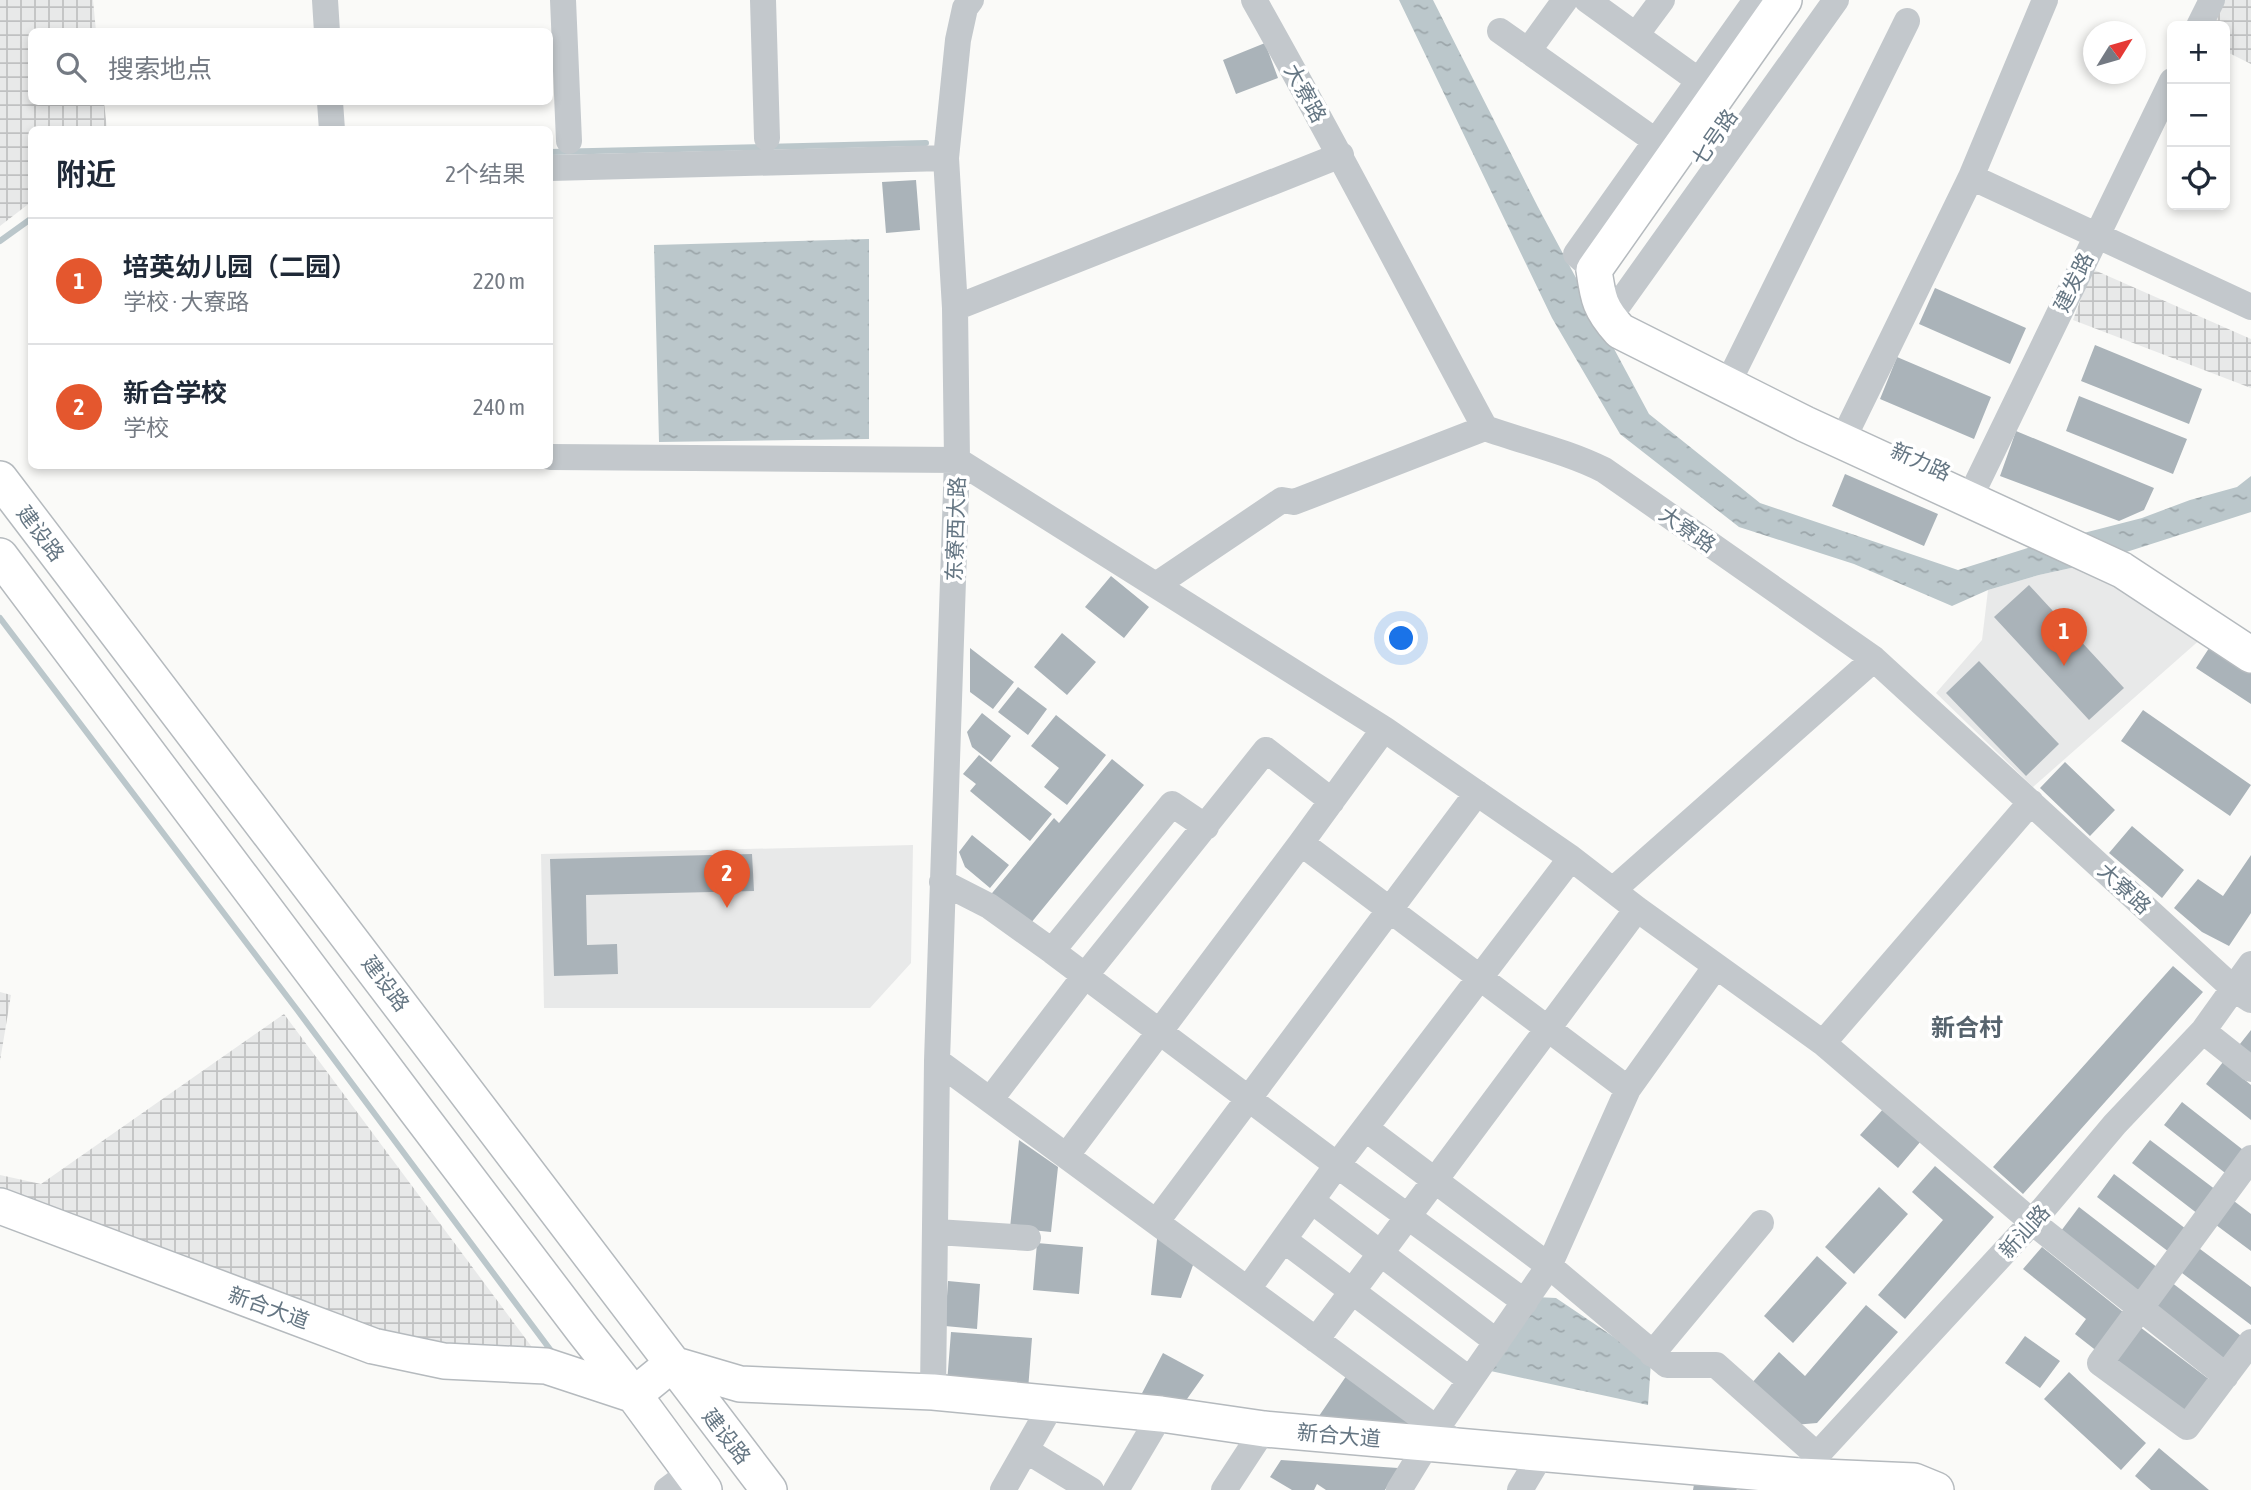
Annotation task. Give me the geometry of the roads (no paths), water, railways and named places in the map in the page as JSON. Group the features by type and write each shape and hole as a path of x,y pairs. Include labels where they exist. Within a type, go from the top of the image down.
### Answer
{"main road":[{"name":"七号路","path":"1611,282 1666,148 1708,87 1784,0"},
{"name":"七号路","path":"1611,282 1809,0"},
{"name":"新力路","path":"1611,282 1626,314 1654,340 1733,373 1848,429 1976,485 2053,528 2132,566 2251,635"},
{"path":"1654,340 1805,424 2053,528"},
{"name":"建设路","path":"0,479 769,1490"},
{"path":"0,556 424,1121 634,1395 687,1484"},
{"path":"2132,566 2251,655"},
{"name":"新合大道","path":"0,1206 373,1346 444,1361 547,1366 634,1395"},
{"path":"634,1395 672,1364"},
{"name":"新合大道","path":"672,1364 740,1384 933,1392 1161,1415 1264,1429 1442,1438 1542,1453 1812,1478 1914,1481 1936,1490"}],"street":[{"path":"325,0 327,28"},
{"path":"563,0 569,141"},
{"path":"763,0 767,138"},
{"name":"东寮西大路","path":"933,1392 937,1061 957,460 955,308 946,158 958,40 965,8 971,0"},
{"name":"大寮路","path":"1254,0 1341,155 1370,216 1485,428 1579,457 1604,470 1874,659 2243,994"},
{"path":"1528,51 1565,0"},
{"path":"1587,0 1708,87 1756,0"},
{"path":"1636,36 1662,0"},
{"path":"1611,282 1836,0"},
{"path":"1848,429 1970,177 2045,0"},
{"path":"2202,21 2212,0"},
{"path":"1733,373 1907,21"},
{"path":"1500,31 1666,148"},
{"name":"建发路","path":"1976,485 2171,84"},
{"path":"330,105 332,126"},
{"path":"955,308 1341,155"},
{"path":"553,168 946,158"},
{"path":"1970,177 2251,306"},
{"path":"1157,585 1282,500 1294,502 1485,428"},
{"path":"553,457 957,460 1384,729 1571,858 1823,1043 2032,1222 2226,1376"},
{"path":"1613,890 1874,659"},
{"path":"1067,1155 1384,729"},
{"path":"990,1100 1084,977 1266,750 1332,802"},
{"path":"1157,1221 1477,793"},
{"path":"1823,1043 2031,802"},
{"path":"1052,951 1172,804 1206,827"},
{"path":"1301,843 1628,1089"},
{"path":"1248,1289 1337,1165 1571,858"},
{"path":"942,882 989,906 1052,951 1525,1302"},
{"path":"1316,1340 1637,908"},
{"name":"新汕路","path":"1812,1478 2115,1124 2203,1031 2243,994 2251,964"},
{"path":"1399,1490 1442,1438 1470,1380 1549,1266 1628,1089 1716,966"},
{"path":"2203,1031 2251,1069"},
{"path":"937,1061 1157,1221 1442,1438"},
{"path":"1365,1128 1549,1266 1667,1365 1716,1365 1812,1478"},
{"path":"2251,1158 2099,1363 2187,1427 2251,1342"},
{"path":"1312,1201 1497,1342"},
{"path":"1653,1354 1762,1223"},
{"path":"937,1232 1028,1238"},
{"path":"1284,1240 1470,1380"},
{"path":"1005,1489 1052,1404"},
{"path":"1116,1490 1161,1415"},
{"path":"1224,1490 1264,1429"},
{"path":"1027,1451 1091,1490"},
{"path":"1520,1490 1542,1453"}],"water":[{"path":"1399,0 1433,0 1538,207 1649,414 1760,503 1958,570 2037,545 2142,518 2190,500 2237,487 2251,476 2251,512 2089,564 1988,590 1952,606 1854,564 1739,527 1620,434 1552,318"},
{"path":"869,239 869,439 659,442 654,245"},
{"path":"1536,1297 1556,1298 1651,1362 1648,1405 1486,1370"}],"waterway":[{"path":"553,152 926,143"},
{"path":"0,241 28,221"},
{"path":"0,618 552,1352"}],"place":[{"name":"培英幼儿园（二园）","path":"2064,666"},
{"name":"新合学校","path":"727,908"}],"district":[{"name":"新合村","path":"1967,1027"}]}
